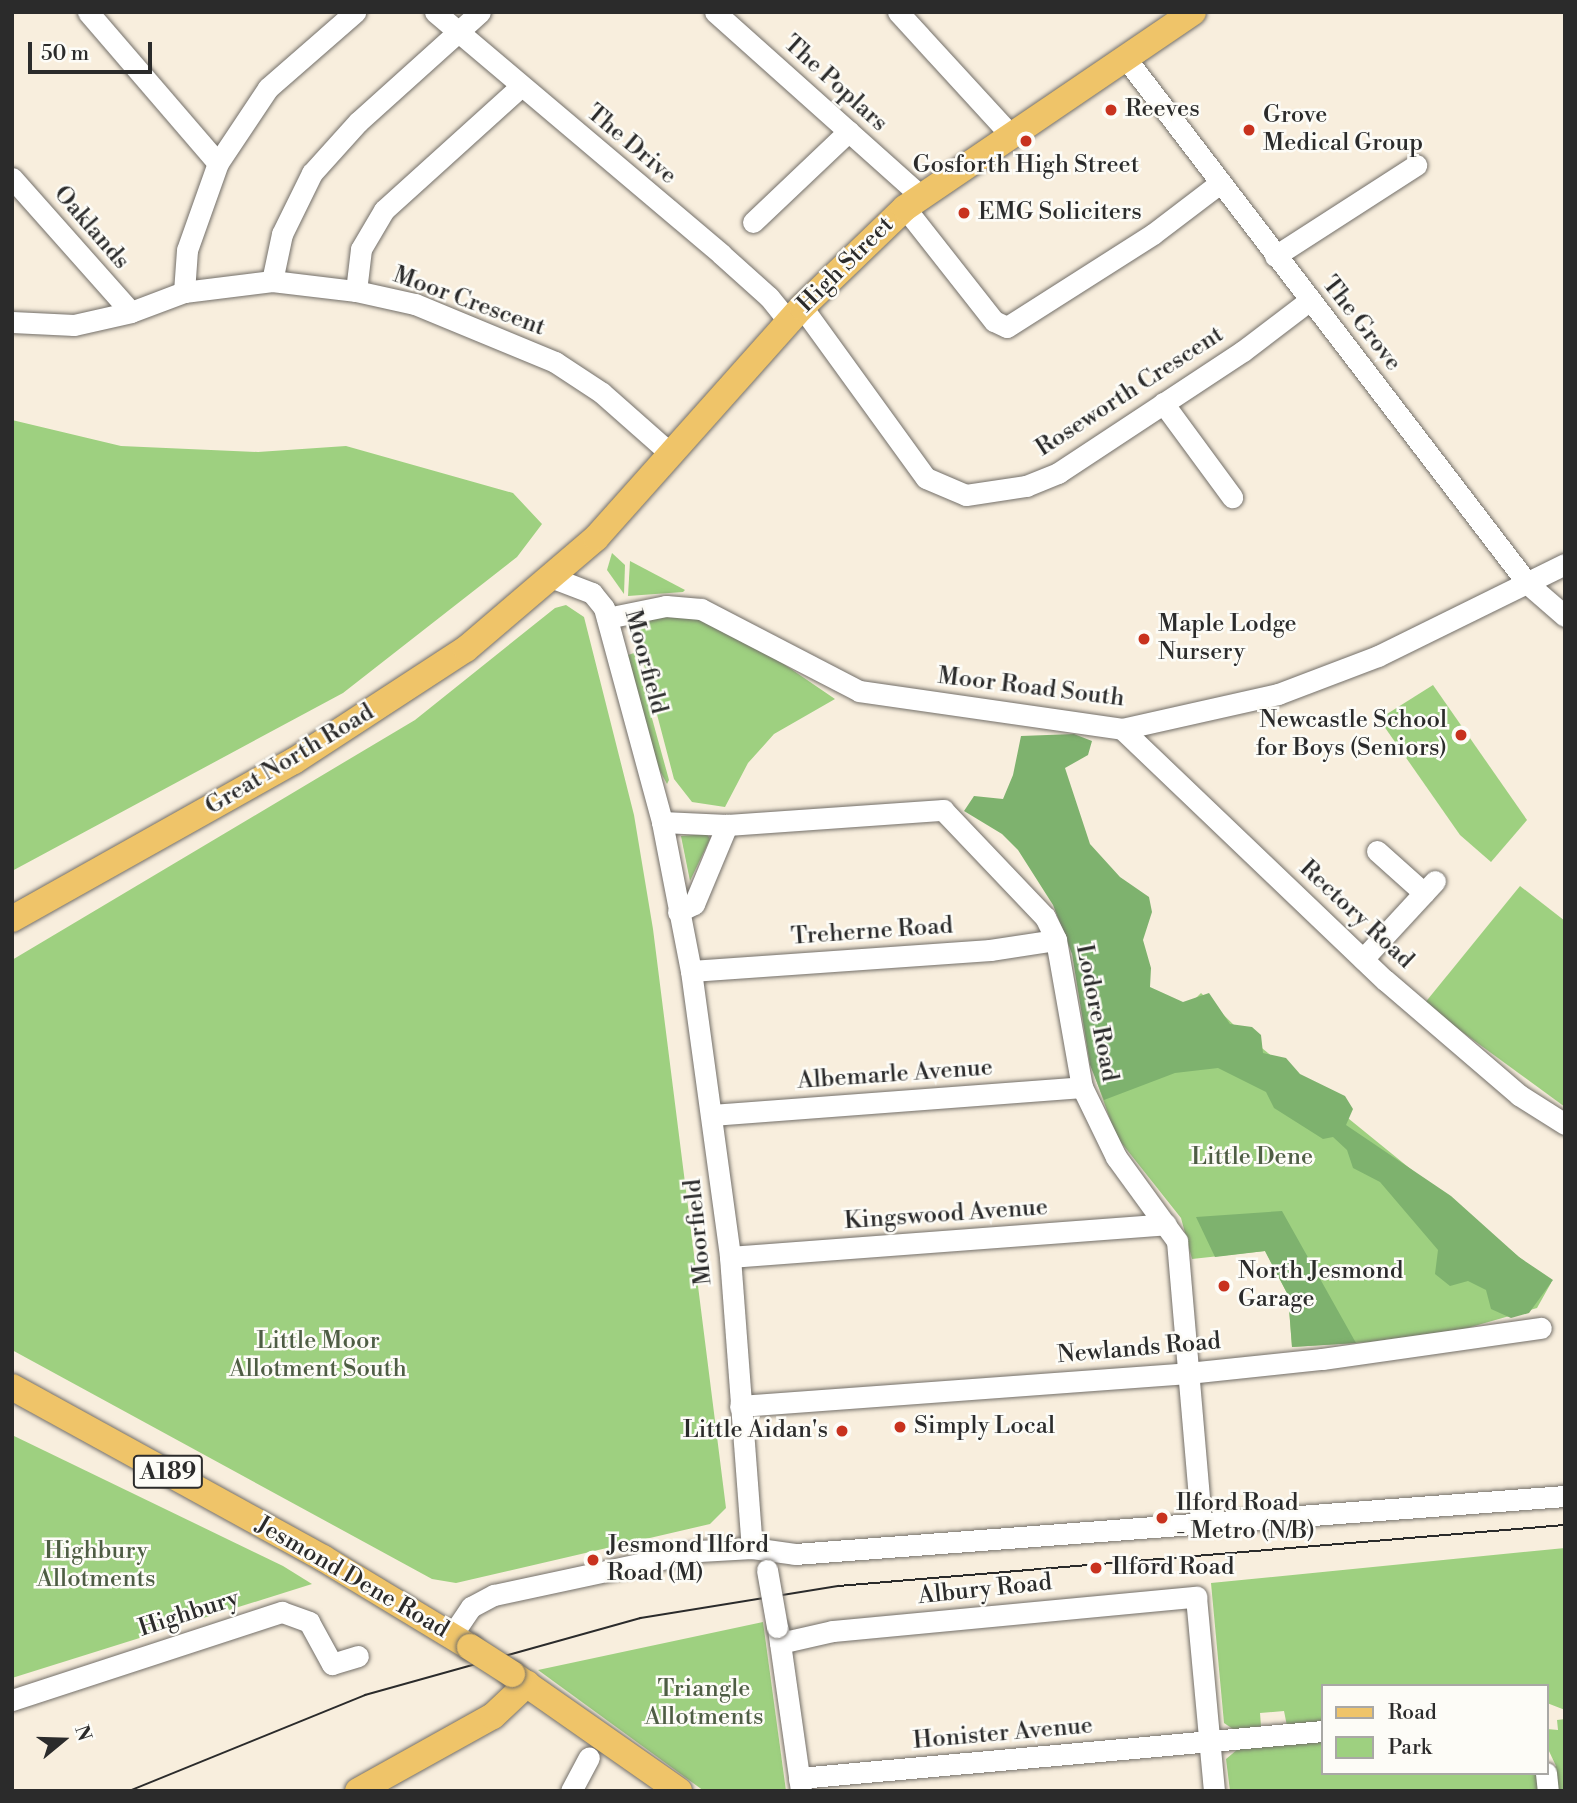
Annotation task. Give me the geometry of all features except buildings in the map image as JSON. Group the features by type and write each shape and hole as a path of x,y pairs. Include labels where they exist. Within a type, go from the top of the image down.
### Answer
{"main road":[{"name":"High Street","path":"553,578 612,521 796,314 913,202 1010,133 1193,12"},
{"name":"Great North Road","path":"12,919 295,761 437,669 553,578"},
{"name":"Jesmond Dene Road","path":"12,1387 323,1558 461,1641 679,1791"},
{"path":"358,1791 493,1716 519,1679"}],"street":[{"path":"88,12 218,163"},
{"path":"184,292 187,250 218,163 268,88 355,12"},
{"name":"The Drive","path":"435,12 456,34 769,297 796,314"},
{"path":"272,281 282,234 312,173 358,122 480,12"},
{"name":"The Poplars","path":"715,12 849,131 913,202 994,321 1007,327 1153,234 1220,183"},
{"path":"898,12 1010,133"},
{"name":"The Grove","path":"1124,56 1528,583 1565,616"},
{"path":"356,291 361,249 384,210 520,87"},
{"path":"754,222 849,131"},
{"path":"1275,256 1416,165"},
{"name":"Oaklands","path":"12,178 131,312"},
{"name":"Moor Crescent","path":"12,323 74,325 131,312 184,292 272,281 356,291 415,304 555,362 602,393 671,454"},
{"name":"Roseworth Crescent","path":"796,314 926,478 966,495 1026,486 1058,473 1310,300"},
{"path":"1163,403 1232,497"},
{"name":"Moor Road South","path":"607,618 666,606 701,609 859,691 1122,729 1278,694 1378,656 1565,564"},
{"name":"Moorfield","path":"553,578 592,593 607,618 662,822 691,971 712,1115 730,1257 740,1406 761,1556 779,1635 800,1784"},
{"name":"Rectory Road","path":"1122,729 1363,959 1519,1096 1565,1124"},
{"name":"Lodore Road","path":"662,822 727,825 943,810 1045,917 1056,940 1082,1087 1116,1157 1177,1241 1201,1523"},
{"path":"678,912 694,904 727,825"},
{"path":"1363,959 1429,887 1377,851"},
{"name":"Treherne Road","path":"691,971 990,950 1056,940"},
{"name":"Albemarle Avenue","path":"712,1115 1082,1087"},
{"name":"Kingswood Avenue","path":"730,1257 1166,1224"},
{"name":"Newlands Road","path":"740,1406 1188,1373 1322,1359 1541,1328"},
{"path":"461,1641 471,1608 494,1595 653,1559 720,1548 761,1556 795,1554 1565,1496"},
{"name":"Albury Road","path":"779,1635 1196,1597 1210,1741"},
{"name":"Highbury","path":"12,1700 282,1612 309,1622 332,1664 358,1656"},
{"name":"Honister Avenue","path":"800,1784 1322,1731"},
{"path":"1210,1741 1214,1791"},
{"path":"571,1791 589,1757"}],"green space":[{"path":"12,420 121,446 258,452 346,446 513,493 542,524 517,557 343,693 12,871"},
{"path":"612,553 625,565 624,594 607,570"},
{"path":"630,561 685,590 628,596"},
{"name":"Little Moor Allotment South","path":"566,605 584,617 634,815 653,929 726,1508 710,1524 456,1583 432,1579 12,1350 12,960 415,720 555,608"},
{"path":"654,615 698,618 769,654 835,699 774,734 748,763 725,807 692,802 674,779 635,631 641,620"},
{"path":"634,653 669,780 667,784 652,756 625,656"},
{"path":"1433,685 1527,820 1491,862 1460,835 1379,719"},
{"path":"1074,734 1092,741 1088,755 1065,768 1090,844 1120,877 1149,897 1152,912 1143,940 1151,968 1150,987 1183,1002 1209,993 1230,1024 1252,1027 1261,1035 1263,1053 1286,1058 1300,1074 1345,1096 1353,1109 1346,1125 1451,1196 1519,1257 1553,1280 1529,1313 1511,1318 1491,1309 1486,1290 1468,1281 1450,1286 1435,1274 1438,1250 1380,1182 1353,1168 1347,1150 1333,1137 1323,1139 1274,1108 1266,1092 1218,1068 1175,1073 1104,1100 1090,1065 1072,954 1053,905 1018,850 1002,834 964,811 974,796 1003,799 1013,775 1021,736"},
{"path":"707,834 710,839 690,881 681,836"},
{"path":"1520,886 1565,921 1565,1107 1424,1004"},
{"name":"Little Dene","path":"1201,993 1236,1027 1551,1283 1537,1308 1464,1329 1370,1342 1292,1347 1288,1295 1265,1251 1192,1259 1181,1218 1116,1136 1095,1077 1146,1048"},
{"path":"1282,1211 1356,1343 1292,1347 1288,1295 1265,1251 1215,1257 1196,1217"},
{"name":"Highbury Allotments","path":"12,1435 283,1566 312,1584 12,1678"},
{"path":"1565,1548 1565,1710 1549,1704 1549,1684 1322,1684 1322,1722 1287,1726 1284,1711 1260,1713 1261,1726 1236,1731 1224,1723 1211,1583"},
{"name":"Triangle Allotments","path":"763,1622 786,1791 704,1791 538,1670"},
{"path":"1565,1719 1565,1791 1555,1791 1552,1770 1556,1766 1549,1751 1549,1729 1558,1730 1557,1720"},
{"path":"1322,1738 1322,1775 1539,1775 1542,1791 1230,1791 1226,1759 1238,1749"}],"tram line":[{"path":"129,1791 365,1695 640,1618 838,1586 1565,1525"}],"place":[{"name":"Reeves","path":"1111,110"},
{"name":"Grove Medical Group","path":"1249,130"},
{"name":"Gosforth High Street","path":"1026,141"},
{"name":"EMG Soliciters","path":"964,213"},
{"name":"Maple Lodge Nursery","path":"1144,639"},
{"name":"Newcastle School for Boys (Seniors)","path":"1461,735"},
{"name":"North Jesmond Garage","path":"1224,1286"},
{"name":"Simply Local","path":"900,1427"},
{"name":"Little Aidan's","path":"842,1431"},
{"name":"Ilford Road - Metro (N/B)","path":"1162,1518"},
{"name":"Jesmond Ilford Road (M)","path":"593,1560"},
{"name":"Ilford Road","path":"1096,1568"}]}
